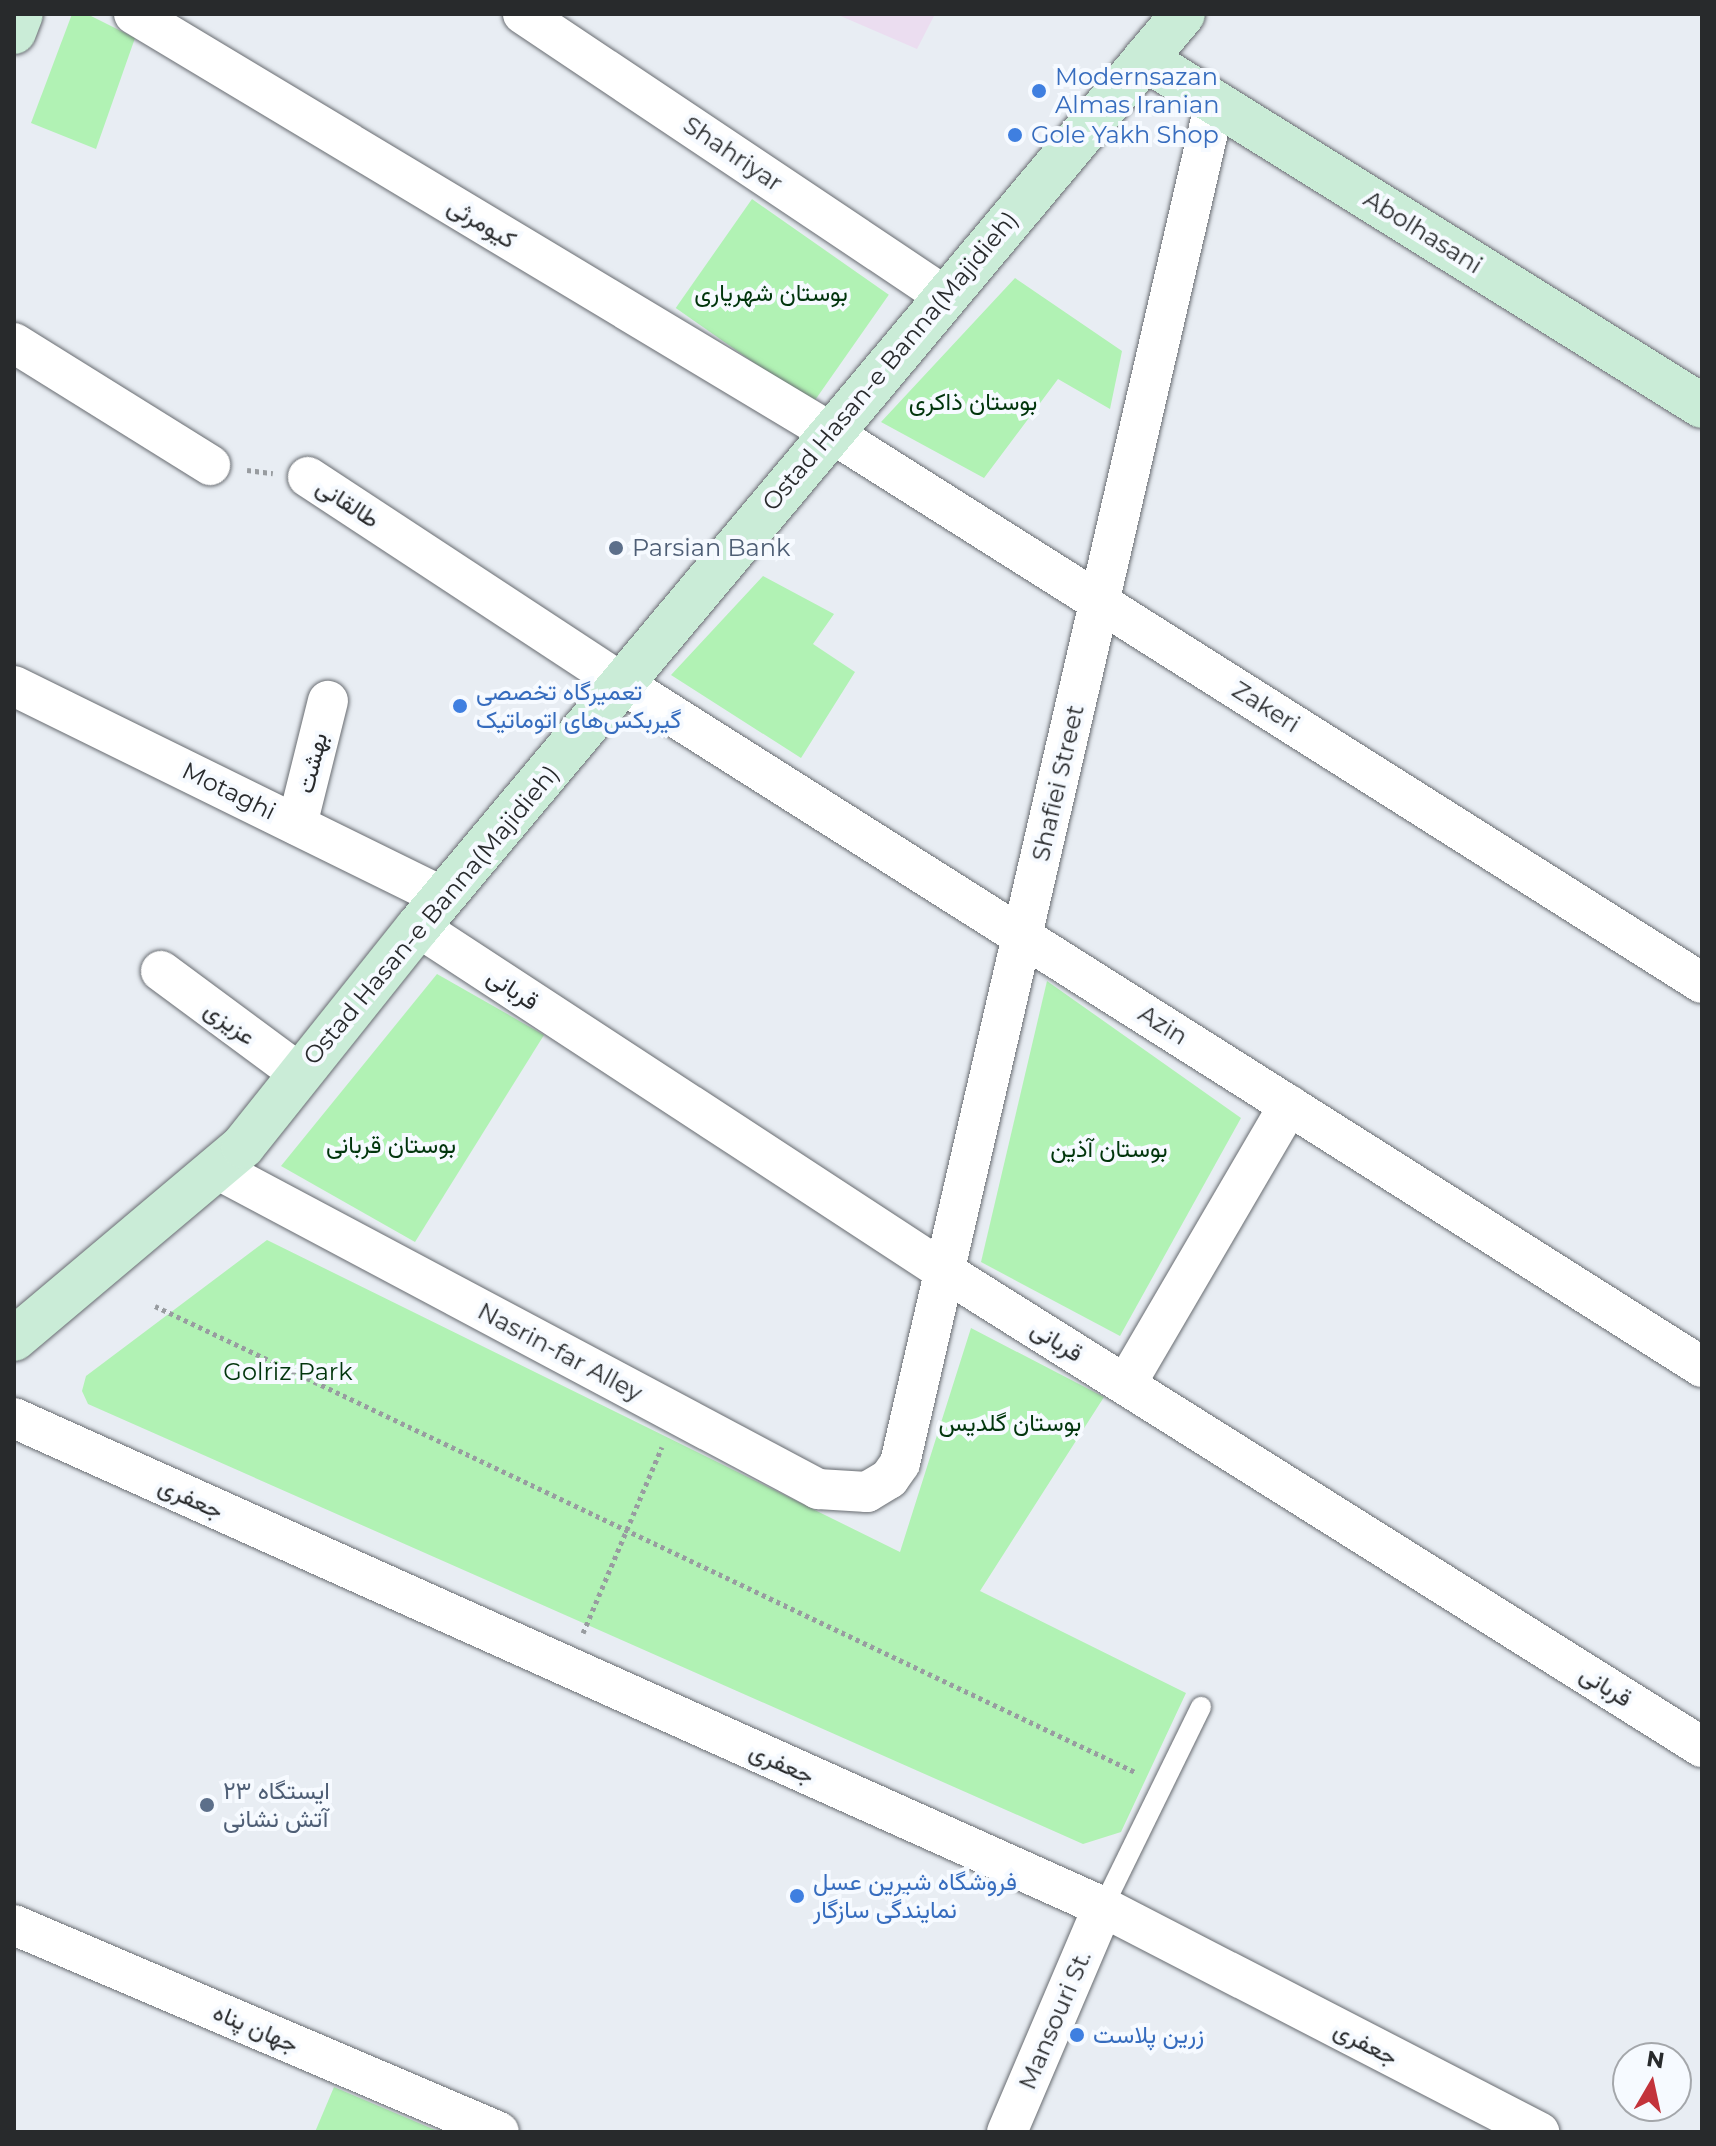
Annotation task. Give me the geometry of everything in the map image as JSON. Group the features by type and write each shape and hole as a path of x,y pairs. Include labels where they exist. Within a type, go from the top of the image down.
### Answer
{"main road":[{"path":"14,32 21,14"},
{"name":"Ostad Hasan-e Banna(Majidieh)","path":"18,1330 219,1170 943,295 1183,14"},
{"name":"Abolhasani","path":"1145,59 1702,406"}],"street":[{"name":"کیومرثی","path":"134,14 830,432"},
{"name":"Shahriyar","path":"523,14 943,295"},
{"name":"Shafiei Street","path":"900,1463 1215,102"},
{"path":"14,343 210,465"},
{"name":"Zakeri","path":"830,432 1702,983"},
{"name":"طالقانی","path":"308,477 623,684"},
{"name":"Azin","path":"623,684 1702,1367"},
{"name":"Motaghi","path":"14,686 297,825 430,912"},
{"name":"بهشت","path":"297,825 328,701"},
{"name":"قربانی","path":"430,912 944,1271 1702,1747"},
{"name":"عزیزی","path":"161,971 300,1074"},
{"path":"1126,1384 1289,1105"},
{"name":"Nasrin-far Alley","path":"219,1170 832,1493 867,1492 889,1479 900,1463"},
{"name":"جعفری","path":"14,1418 1103,1907 1539,2132"},
{"name":"Mansouri St.","path":"1007,2132 1103,1907"},
{"name":"جهان پناه","path":"14,1925 499,2132"}],"lane":[{"path":"1103,1907 1201,1707"}],"path":[{"name":"طالقانی","path":"210,465 308,477"},
{"path":"155,1306 1163,1786"},
{"path":"569,1667 676,1413"}],"shaded area":[{"path":"836,14 935,14 917,49"}],"green space":[{"path":"72,14 87,14 135,38 96,149 31,123"},
{"name":"بوستان شهریاری","path":"752,199 889,295 813,404 676,308"},
{"name":"بوستان ذاکری","path":"1015,278 1122,351 1110,409 1058,379 984,478 881,422"},
{"path":"763,576 834,614 813,644 855,672 801,758 671,675"},
{"name":"بوستان قربانی","path":"437,974 544,1035 415,1242 281,1166"},
{"name":"بوستان آذین","path":"1047,981 1241,1118 1120,1336 981,1262"},
{"name":"Golriz Park","path":"267,1240 900,1552 971,1328 1104,1397 980,1591 1186,1693 1121,1832 1083,1844 88,1404 82,1391 86,1376"},
{"path":"334,2087 440,2132 315,2132"}],"place":[{"name":"Modernsazan Almas Iranian","path":"1039,91"},
{"name":"Gole Yakh Shop","path":"1015,135"},
{"name":"Parsian Bank","path":"616,548"},
{"name":"تعمیرگاه تخصصی گیربکس‌های اتوماتیک","path":"460,706"},
{"name":"ایستگاه ۲۳ آتش نشانی","path":"207,1805"},
{"name":"فروشگاه شیرین عسل نمایندگی سازگار","path":"797,1896"},
{"name":"زرین پلاست","path":"1077,2035"}],"park label":[{"name":"بوستان گلدیس","path":"1010,1423"}]}
